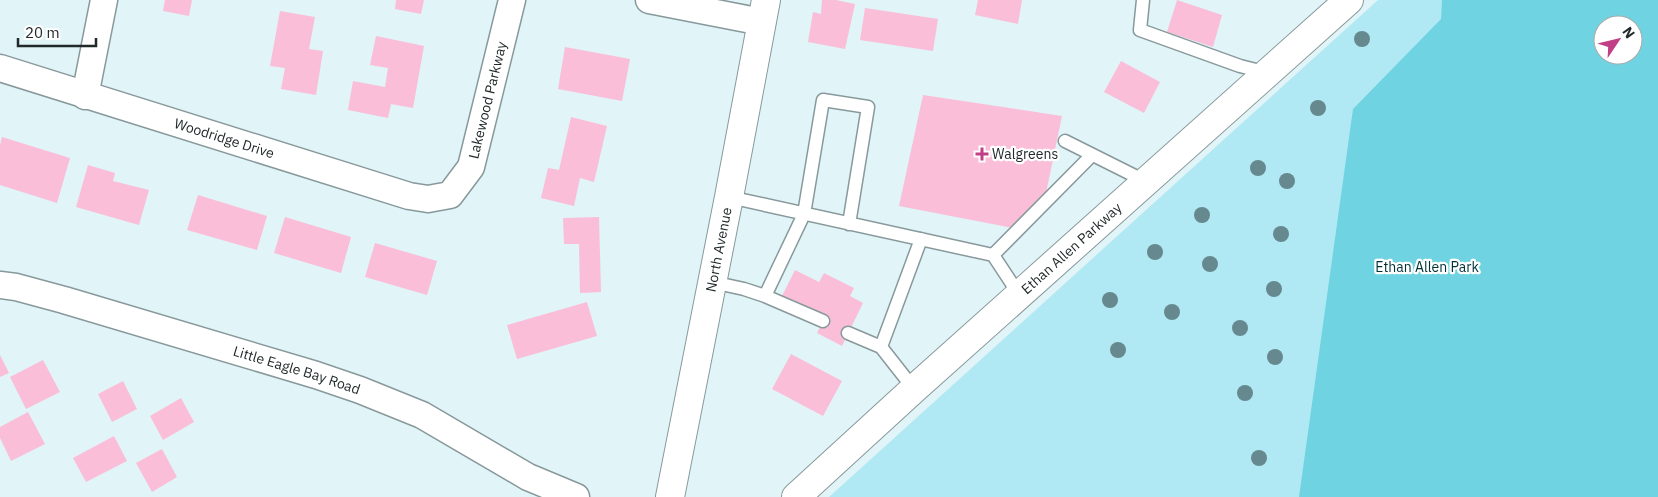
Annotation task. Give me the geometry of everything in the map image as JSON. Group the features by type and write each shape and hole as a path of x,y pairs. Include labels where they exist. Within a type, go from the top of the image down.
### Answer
{"street":[{"path":"86,96 104,0"},
{"name":"Lakewood Parkway","path":"450,195 471,167 512,0"},
{"path":"649,0 764,11"},
{"name":"Ethan Allen Parkway","path":"796,497 1349,0"},
{"name":"North Avenue","path":"670,497 764,11"},
{"name":"Woodridge Drive","path":"0,68 409,196 428,199 450,195"},
{"name":"Little Eagle Bay Road","path":"0,285 16,286 64,300 316,375 360,390 422,415 521,474 576,497"}],"lane":[{"path":"1143,0 1140,30 1240,66 1268,73"},
{"path":"765,296 804,214 823,100 868,108 849,224"},
{"path":"1065,141 1147,182"},
{"path":"993,255 1092,155"},
{"path":"729,198 993,255 1020,296"},
{"path":"881,348 921,239"},
{"path":"712,282 765,296 823,322"},
{"path":"848,333 881,348 914,389"}],"green space":[{"name":"Ethan Allen Park","path":"1378,0 1658,0 1658,497 829,497"},
{"path":"1442,0 1658,0 1658,497 1299,497 1353,109 1441,19"}],"building":[{"path":"165,0 192,0 189,16 163,11"},
{"path":"396,0 424,0 421,14 395,9"},
{"path":"822,0 836,0 855,4 845,49 808,42 813,12 821,14"},
{"path":"978,0 1022,0 1018,24 975,15"},
{"path":"1177,0 1222,15 1213,47 1167,32"},
{"path":"865,8 938,19 933,51 860,40"},
{"path":"280,11 315,17 309,49 323,51 316,95 281,89 285,68 270,66"},
{"path":"376,36 424,46 413,108 391,104 388,118 348,110 353,81 385,87 388,68 370,65"},
{"path":"565,47 630,59 622,101 558,89"},
{"path":"1121,61 1160,82 1144,113 1104,92"},
{"name":"Walgreens","path":"923,95 1062,116 1046,193 1013,228 899,206"},
{"path":"571,117 607,126 594,182 580,178 574,206 541,198 548,168 559,170"},
{"path":"2,137 70,158 57,203 0,185 0,145"},
{"path":"88,165 115,173 113,181 149,190 139,225 76,207"},
{"path":"198,195 267,216 257,250 187,230"},
{"path":"285,217 351,237 341,273 274,253"},
{"path":"599,217 601,292 580,293 579,244 564,244 563,218"},
{"path":"375,243 437,261 427,295 365,277"},
{"path":"795,270 819,282 824,273 854,288 850,296 863,303 842,346 817,333 824,319 781,298"},
{"path":"587,302 597,336 517,359 507,325"},
{"path":"791,354 842,381 823,416 772,389"},
{"path":"0,355 9,373 0,377"},
{"path":"43,360 60,392 26,409 10,377"},
{"path":"123,381 137,409 112,422 98,394"},
{"path":"181,398 194,422 163,440 150,416"},
{"path":"28,412 45,444 11,461 0,438 0,427"},
{"path":"114,436 127,461 86,482 73,458"},
{"path":"162,449 177,477 152,492 136,463"}],"place":[{"name":"Walgreens","path":"982,154"}]}
